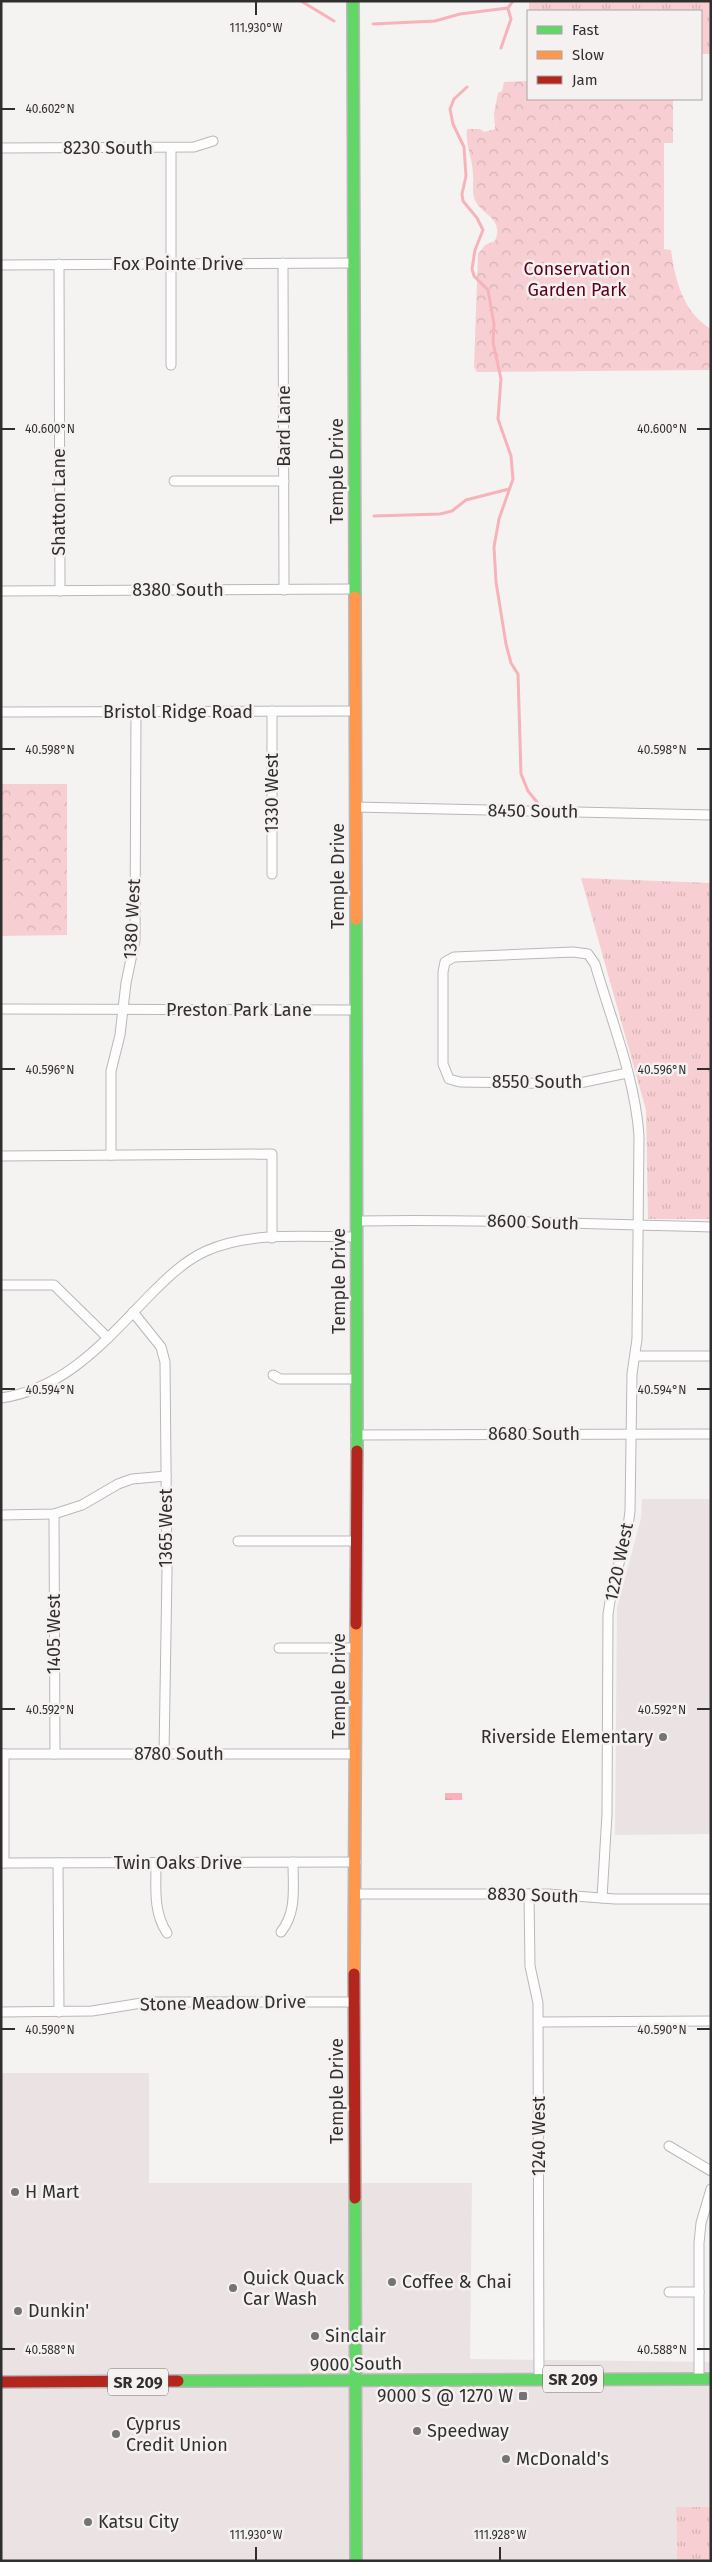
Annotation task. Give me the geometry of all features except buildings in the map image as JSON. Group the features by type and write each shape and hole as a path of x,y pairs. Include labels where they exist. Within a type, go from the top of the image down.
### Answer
{"street":[{"name":"Temple Drive","path":"353,1 356,1010 356,2561"},
{"name":"8230 South","path":"1,148 171,148 194,147 213,141"},
{"path":"171,148 171,365"},
{"name":"Bard Lane","path":"283,263 284,590"},
{"name":"Fox Pointe Drive","path":"1,265 354,263"},
{"name":"Shatton Lane","path":"58,264 60,591"},
{"path":"174,481 284,481"},
{"name":"8380 South","path":"1,591 355,589"},
{"name":"1330 West","path":"272,711 272,874"},
{"name":"Bristol Ridge Road","path":"1,712 355,711"},
{"name":"1380 West","path":"111,1155 110,1071 120,1035 135,940 136,712"},
{"name":"8450 South","path":"355,807 711,815"},
{"name":"1220 West","path":"447,1077 443,1064 443,972 445,962 454,957 573,952 588,954 595,964 627,1072 638,1124 636,1356 632,1374 630,1511 608,1614 607,1814 602,1898"},
{"name":"Preston Park Lane","path":"1,1010 356,1010"},
{"name":"8550 South","path":"447,1077 460,1082 575,1084 627,1072"},
{"path":"1,1156 272,1154 272,1238"},
{"name":"8600 South","path":"356,1221 522,1220 711,1227"},
{"path":"1,1398 19,1396 51,1384 87,1358 172,1273 206,1251 247,1239 356,1237"},
{"path":"1,1285 54,1285 108,1338"},
{"name":"1365 West","path":"133,1312 156,1340 165,1362 164,1754"},
{"path":"636,1356 711,1356"},
{"path":"273,1374 280,1379 356,1379"},
{"name":"8680 South","path":"356,1435 711,1434"},
{"path":"1,1515 54,1514 82,1505 118,1484 132,1479 166,1476"},
{"name":"1405 West","path":"54,1514 55,1754"},
{"path":"238,1541 356,1541"},
{"path":"279,1648 356,1648"},
{"path":"2,1754 3,1863"},
{"name":"8780 South","path":"2,1754 356,1754"},
{"path":"281,1932 290,1921 293,1909 293,1862"},
{"name":"Twin Oaks Drive","path":"3,1863 356,1862"},
{"path":"58,1863 59,2012"},
{"path":"156,1863 156,1907 159,1922 167,1933"},
{"name":"8830 South","path":"356,1894 529,1894 602,1898 711,1899"},
{"name":"1240 West","path":"529,1894 530,1966 538,1998 539,2022 539,2379"},
{"name":"Stone Meadow Drive","path":"1,2012 92,2011 148,2002 355,2002"},
{"path":"539,2022 711,2022"},
{"path":"669,2146 711,2171"},
{"path":"705,2379 699,2292 701,2223 711,2189"},
{"path":"669,2292 699,2292"},
{"name":"9000 South","path":"1,2382 356,2382 705,2379"}],"shaded area":[{"name":"Riverside Elementary","path":"642,1499 711,1499 711,1834 615,1835 617,1608 641,1518"},
{"path":"1,2073 149,2073 149,2183 472,2183 470,2359 711,2362 711,2507 676,2507 677,2561 1,2561"}],"green space":[{"path":"529,1 711,1 711,54 702,54 702,10 529,10"},
{"name":"Conservation Garden Park","path":"527,81 527,100 673,100 673,143 664,143 664,249 671,250 678,284 687,304 701,322 711,329 711,370 477,372 474,367 478,254 485,245 495,241 497,228 492,218 479,207 474,199 473,169 467,141 467,129 480,129 484,132 495,129 494,113 498,93 502,91 504,82"},
{"path":"1,784 67,784 67,935 1,936"},
{"path":"1,861 11,861 11,930 1,930"},
{"path":"581,878 711,883 711,1219 648,1219 646,1110"},
{"path":"676,2507 711,2507 711,2561 677,2561"}],"water":[{"path":"445,1793 462,1793 462,1800 445,1800"}],"waterway":[{"path":"301,1 334,21"},
{"path":"373,24 435,21 460,14 508,8 513,1"},
{"path":"501,48 511,19 508,9"},
{"path":"467,87 454,99 450,109 453,124 464,147 466,176 462,194 463,201 477,218 483,230 475,250 472,269 474,276 488,290 494,324 493,342 501,379 498,419 511,456 513,479 499,519 494,547 496,582 506,644 511,663 518,674 521,774 528,791 541,807"},
{"path":"374,516 440,514 452,511 466,500 509,489"}],"traffic: fast":[{"path":"353,1 355,597"},
{"path":"356,919 357,1451"},
{"path":"355,2198 356,2561"},
{"path":"178,2381 711,2379"}],"traffic: slow":[{"path":"355,597 356,919"},
{"path":"354,1974 356,1624"}],"traffic: jam":[{"path":"356,1624 357,1451"},
{"path":"354,1974 355,2198"},
{"path":"1,2382 178,2381"}],"place":[{"name":"Riverside Elementary","path":"663,1737"},
{"name":"H Mart","path":"15,2192"},
{"name":"Coffee & Chai","path":"392,2282"},
{"name":"Quick Quack Car Wash","path":"233,2288"},
{"name":"Dunkin'","path":"18,2311"},
{"name":"Sinclair","path":"315,2336"},
{"name":"9000 S @ 1270 W","path":"523,2396"},
{"name":"Speedway","path":"417,2431"},
{"name":"Cyprus Credit Union","path":"116,2434"},
{"name":"McDonald's","path":"506,2459"},
{"name":"Katsu City","path":"88,2522"}]}
